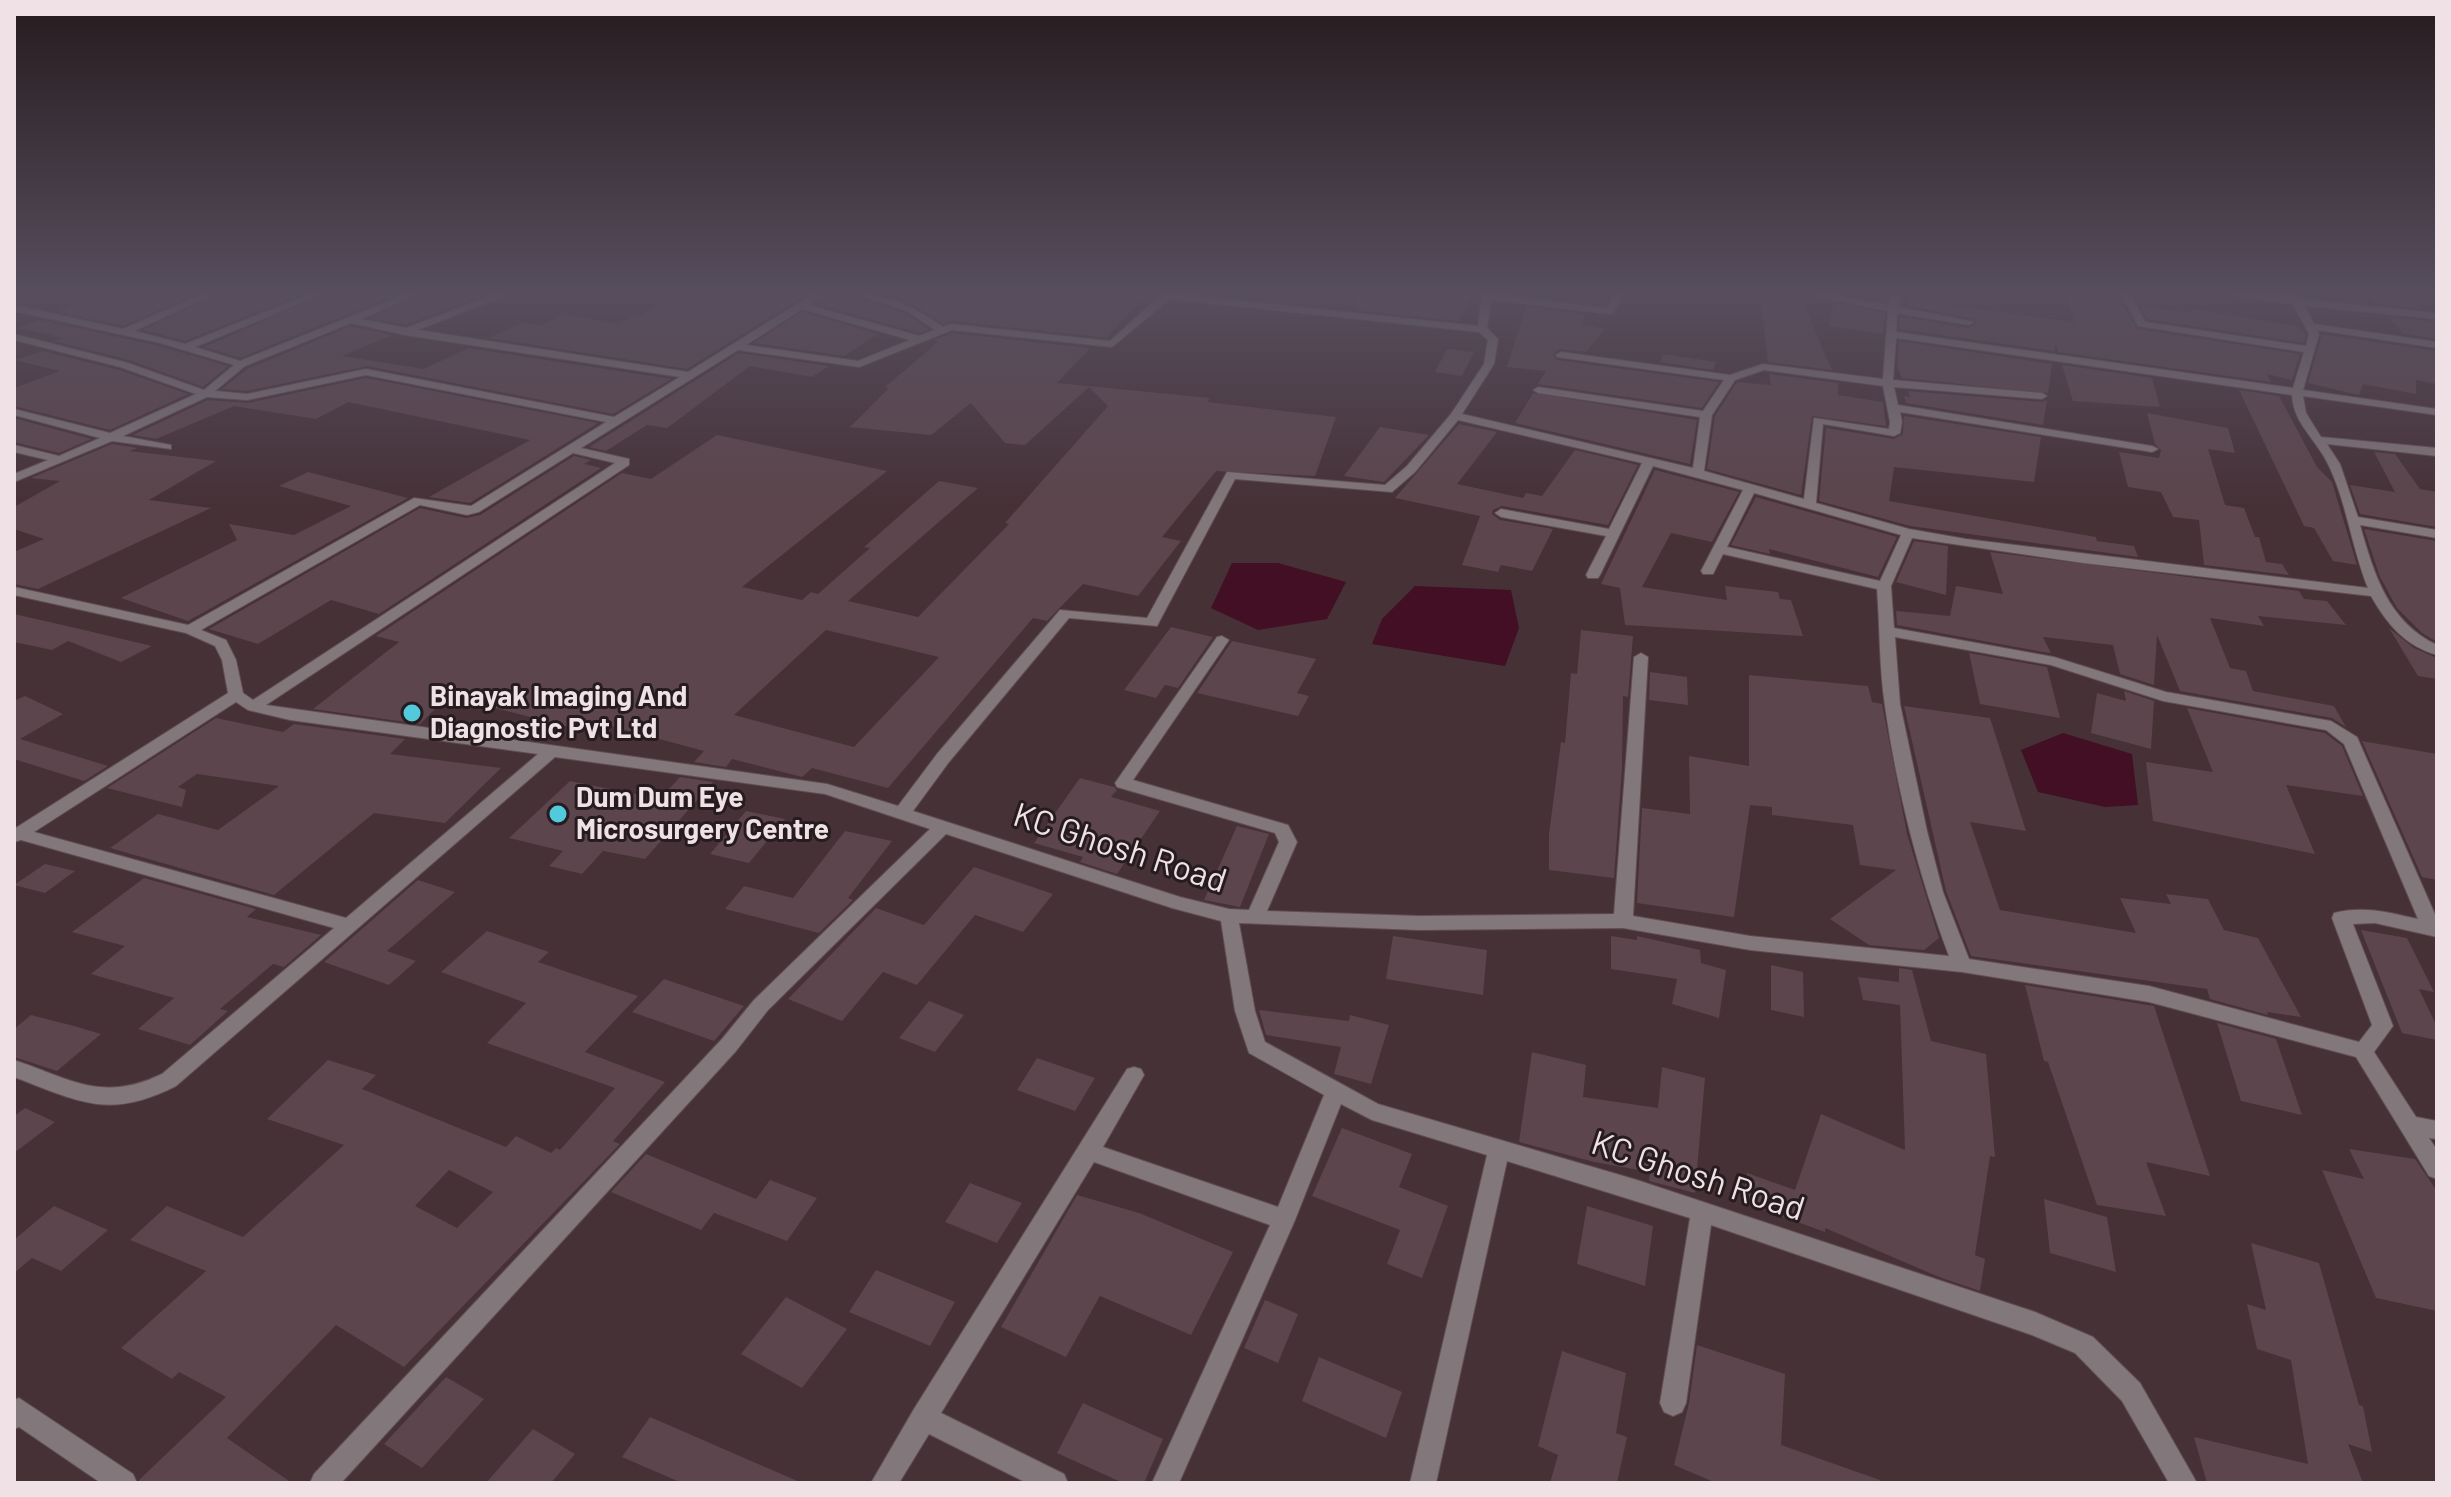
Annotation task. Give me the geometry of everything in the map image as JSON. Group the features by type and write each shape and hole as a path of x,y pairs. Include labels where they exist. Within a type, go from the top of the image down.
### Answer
{"street":[{"path":"126,366 206,394 247,397 366,372 616,421"},
{"path":"14,478 206,394 239,366"},
{"path":"628,366 689,375"},
{"path":"190,630 418,501 471,511 703,366"},
{"path":"902,813 943,758 1065,613 1152,623 1231,475 1388,489 1411,469 1455,416 1488,366"},
{"path":"1641,366 1731,378 1763,367 1888,383 2042,396"},
{"path":"1809,506 1818,420 1894,433 1894,408 1888,383 1890,366"},
{"path":"2126,366 2297,394 2437,412"},
{"path":"2305,366 2297,394 2302,418 2333,462 2377,593 2396,624 2420,646 2437,651"},
{"path":"1698,473 1706,415 1731,378"},
{"path":"1538,390 1706,415"},
{"path":"1894,408 2152,449"},
{"path":"14,412 111,437 167,447"},
{"path":"1455,416 1698,473 1908,533 2070,560 2258,577 2377,593"},
{"path":"2319,440 2437,452"},
{"path":"14,448 60,460"},
{"path":"253,707 625,462 571,449"},
{"path":"1593,575 1649,462"},
{"path":"1708,571 1750,489"},
{"path":"1501,513 1614,534"},
{"path":"2352,520 2437,534"},
{"path":"1908,533 1884,586 1892,704 1934,892 1962,965"},
{"path":"1720,549 1884,586"},
{"path":"14,591 190,630 221,643 229,660 236,695 16,835"},
{"path":"1887,631 2054,661 2163,696 2331,726 2351,741 2434,929"},
{"path":"1222,640 1123,783 1282,829 1288,842 1255,917"},
{"path":"1623,921 1641,657"},
{"name":"KC Ghosh Road","path":"236,695 253,707 290,715 827,789 1178,903 1229,916 1245,1011 1256,1047 1372,1111 1702,1212 2035,1324 2084,1345 2131,1392 2184,1483"},
{"path":"14,1068 101,1098 131,1098 149,1092 169,1080 552,751"},
{"path":"323,1483 729,1045 761,1005 943,826"},
{"path":"16,835 347,925"},
{"path":"1229,916 1434,923 1623,921 1750,943 1962,965 2149,994 2363,1051 2437,1169"},
{"path":"2363,1051 2383,1026 2341,918 2375,916 2434,929"},
{"path":"884,1483 1134,1075"},
{"path":"1165,1483 1284,1220 1336,1091"},
{"path":"2409,1125 2437,1130"},
{"path":"1423,1483 1499,1149"},
{"path":"1089,1151 1284,1220"},
{"path":"1673,1403 1702,1212"},
{"path":"14,1416 19,1411 124,1483"},
{"path":"923,1418 1055,1483"}],"shaded area":[{"path":"1232,563 1278,563 1346,582 1327,619 1258,630 1211,608"},
{"path":"1415,586 1511,590 1519,628 1505,666 1372,644 1382,619"},
{"path":"2063,733 2132,754 2138,805 2105,807 2038,792 2021,750"}],"building":[{"path":"39,366 102,366 188,394 110,430 14,406 14,388 60,371"},
{"path":"145,366 228,366 203,387"},
{"path":"255,366 404,366 424,369 431,366 585,366 671,379 613,414 367,366 247,391 222,389"},
{"path":"718,366 829,366 812,377 750,366 667,428 647,425 606,451 589,447"},
{"path":"910,366 1073,366 1057,383 1210,398 1207,402 1336,417 1315,476 1216,471 1162,537 1181,541 1138,596 1083,584 1047,621 1033,618 888,788 812,768 802,777 732,759 726,767 694,762 704,751 607,725 597,734 448,696 420,724 313,709 399,642 376,636 622,473 651,479 717,435 887,471 742,587 802,600 811,592 818,594 870,548 864,547 939,481 978,488 848,601 918,617 1009,524 1005,523 1108,406 1089,387 1025,445 1005,443 971,403 931,435 850,427 889,388 885,387","holes":["826,630 939,657 854,747 734,715"]},
{"path":"1438,366 1467,366 1462,376 1435,372"},
{"path":"1600,366 1719,382 1702,408 1538,384 1546,371 1507,367"},
{"path":"1686,366 1715,366 1713,370"},
{"path":"1799,366 1830,366 1832,370"},
{"path":"1897,366 2052,366 2048,393 1902,378"},
{"path":"2062,366 2152,378 2160,407 2073,401"},
{"path":"2156,366 2296,366 2292,380 2267,374 2271,382"},
{"path":"2313,366 2437,366 2437,384 2416,380 2416,394 2363,384 2359,395 2308,383"},
{"path":"1769,374 1838,383 1838,395 1883,402 1886,426 1812,416 1801,495 1707,469 1715,416 1737,382 1771,385"},
{"path":"366,378 598,423 470,503 429,497 530,440 348,402 316,419 234,406 156,439 133,435 208,400 248,403"},
{"path":"2239,390 2279,396 2317,467 2332,482 2357,565 2333,561 2314,528 2304,526"},
{"path":"1908,391 2047,400 2043,425 1906,403 1904,396 1910,397"},
{"path":"1533,393 1697,420 1690,464 1515,423"},
{"path":"2147,413 2228,428 2235,453 2208,449 2225,505 2244,508 2255,537 2259,537 2266,562 2282,564 2289,575 2204,565 2199,520 2173,517 2161,492 2128,487 2119,452 2159,458 2161,450 2155,444"},
{"path":"1904,416 2041,437 2034,482 1894,467 1889,501 2096,537 2097,541 2134,546 2138,557 1910,526 1819,501 1826,428 1894,439 1903,434"},
{"path":"14,418 91,439 59,453 14,442"},
{"path":"1459,424 1497,432 1457,484 1523,498 1526,493 1542,496 1575,450 1638,465 1608,525 1502,506 1493,510 1492,514 1500,520 1553,529 1532,571 1501,565 1498,572 1462,565 1480,516 1395,498"},
{"path":"1380,427 1429,435 1384,482 1344,476"},
{"path":"112,444 138,448 129,451 216,461 149,500 211,508 38,589 14,584 14,552 44,539 14,529 14,507 60,481 31,478"},
{"path":"2374,452 2395,454 2420,489 2437,492 2437,527 2360,514 2350,485 2395,492"},
{"path":"574,456 591,460 584,464 601,468 379,614 331,600 258,644 209,629 420,508 466,518 480,515"},
{"path":"1655,470 1739,492 1712,542 1671,533 1642,587 1727,600 1725,586 1778,592 1780,599 1791,600 1803,636 1625,625 1620,588 1601,584"},
{"path":"308,472 408,498 188,621 121,598 237,540 229,524 294,535 351,506 279,486"},
{"path":"1756,497 1897,537 1878,577 1769,549 1770,554 1731,545"},
{"path":"2364,529 2437,541 2437,642 2422,633 2397,608 2380,577"},
{"path":"1914,541 1948,546 1946,595 1896,582"},
{"path":"1990,552 2299,591 2304,599 2327,601 2346,625 2258,616 2264,626 2210,618 2230,668 2246,671 2253,691 2334,706 2346,727 2332,718 2180,691 2157,635 2154,685 2120,674 2113,645 2043,637 2051,653 1897,625 1896,611 1950,616 1956,586 2003,594"},
{"path":"14,614 152,646 121,662 68,641 52,650 14,642"},
{"path":"1171,627 1213,637 1178,688 1165,685 1156,698 1124,690"},
{"path":"2389,628 2414,648 2437,658 2437,679 2418,676"},
{"path":"1581,630 1633,636 1628,697 1623,696 1622,768 1614,878 1549,870 1549,834 1561,742 1565,743 1571,673 1577,674"},
{"path":"1232,641 1316,659 1297,693 1309,696 1298,716 1197,693"},
{"path":"1969,653 2047,667 2060,718 1980,704"},
{"path":"1650,672 1687,677 1688,705 1649,700"},
{"path":"1749,675 1868,686 1872,702 1882,704 1907,834 1939,938 1924,950 1869,945 1830,919 1896,870 1860,865 1853,825 1772,815 1772,807 1750,805 1734,917 1637,903 1642,808 1690,814 1689,756 1749,766"},
{"path":"2124,691 2154,701 2151,749 2091,733 2097,693 2126,701"},
{"path":"25,696 63,714 20,739 108,766 84,781 14,759 14,701"},
{"path":"1904,706 1990,718 2026,831 1970,822 2000,910 2136,933 2120,898 2171,904 2166,894 2208,899 2224,930 2258,938 2301,1017 2267,1012 2268,1015 2210,999 2207,989 1971,956 1946,891"},
{"path":"2187,708 2325,733 2342,746 2363,796 2286,785 2315,854 2153,821 2146,762 2213,772"},
{"path":"216,718 283,732 294,724 405,739 390,754 501,768 445,823 374,813 274,895 110,848 158,814 218,830 279,786 197,774 178,787 186,790 182,807 107,788"},
{"path":"2362,741 2437,754 2437,880 2422,877"},
{"path":"680,777 713,782 645,859 603,851 582,874 549,866 563,851 509,838 570,781 660,799"},
{"path":"1080,778 1114,787 1117,790 1111,797 1160,811 1117,874 1080,862 1083,857 1034,843"},
{"path":"746,811 785,819 749,863 710,854"},
{"path":"1237,826 1269,834 1240,907 1204,900"},
{"path":"845,831 892,841 848,898 853,900 819,933 725,909 744,886 793,898"},
{"path":"45,864 75,871 45,893 14,885"},
{"path":"974,867 1053,894 1023,932 975,915 917,985 883,972 842,1021 788,999 876,908 924,925"},
{"path":"144,878 256,909 247,917 321,935 284,967 273,964 220,1009 228,1011 190,1045 138,1029 174,998 91,974 125,946 72,932"},
{"path":"418,880 455,892 387,951 416,961 389,985 324,962"},
{"path":"2361,930 2407,938 2434,992 2419,989 2437,1027 2437,1040 2402,1033"},
{"path":"487,931 549,952 538,962 638,996 585,1052 665,1082 613,1141 620,1144 404,1367 336,1325 227,1438 292,1483 140,1483 139,1480 226,1397 179,1372 172,1379 121,1348 206,1271 130,1240 167,1206 243,1237 344,1145 267,1119 328,1060 376,1075 362,1089 506,1147 516,1136 551,1153 556,1148 560,1150 615,1088 487,1043 526,1003 441,972","holes":["449,1170 493,1192 457,1228 415,1206"]},
{"path":"1393,936 1487,950 1483,995 1386,979"},
{"path":"1611,936 1637,940 1637,936 1700,950 1701,963 1726,970 1719,1018 1672,1004 1677,979 1611,969"},
{"path":"1771,965 1803,972 1804,1017 1771,1010"},
{"path":"1899,968 1912,970 1931,1041 1986,1054 1995,1157 1990,1156 1975,1255 1985,1259 1980,1291 1939,1277 1825,1228 1825,1232 1742,1202 1747,1173 1795,1190 1821,1114 1905,1150 1900,1005 1863,1000 1858,977 1899,982"},
{"path":"664,979 744,1006 714,1041 632,1012"},
{"path":"2025,985 2154,1006 2210,1176 2146,1162 2166,1216 2097,1205 2048,1062 2044,1061"},
{"path":"929,1001 964,1015 935,1052 899,1038"},
{"path":"1259,1010 1349,1021 1350,1015 1389,1025 1371,1084 1334,1074 1341,1047 1266,1035"},
{"path":"31,1015 101,1034 57,1071 14,1057 14,1029"},
{"path":"2217,1023 2276,1039 2302,1115 2241,1101"},
{"path":"1532,1052 1586,1065 1583,1097 1658,1108 1662,1067 1705,1078 1695,1193 1649,1181 1650,1172 1594,1162 1519,1142"},
{"path":"1037,1058 1095,1078 1075,1111 1017,1090"},
{"path":"25,1108 55,1122 14,1153 14,1116"},
{"path":"1342,1128 1412,1154 1399,1187 1448,1206 1422,1278 1387,1264 1400,1230 1312,1196"},
{"path":"2349,1149 2415,1159 2437,1191 2437,1311 2376,1298 2322,1170 2364,1179"},
{"path":"646,1154 756,1199 770,1180 817,1198 787,1241 714,1213 701,1230 611,1192"},
{"path":"970,1183 1022,1203 997,1243 945,1222"},
{"path":"1077,1195 1139,1213 1233,1252 1191,1335 1100,1296 1066,1357 1001,1327"},
{"path":"2044,1199 2107,1217 2116,1272 2050,1253"},
{"path":"54,1206 108,1230 61,1271 32,1258 14,1273 14,1240"},
{"path":"1587,1206 1653,1226 1645,1286 1577,1264"},
{"path":"2251,1243 2319,1263 2359,1405 2363,1406 2372,1452 2348,1444 2363,1483 2207,1483 2194,1437 2308,1464 2291,1360 2257,1349 2247,1304 2266,1310"},
{"path":"876,1270 955,1302 930,1346 849,1312"},
{"path":"786,1297 847,1329 802,1388 741,1354"},
{"path":"1265,1300 1298,1314 1278,1363 1244,1348"},
{"path":"1697,1345 1785,1374 1781,1445 1880,1480 1879,1483 1716,1483 1674,1465 1689,1403"},
{"path":"1562,1351 1626,1373 1616,1433 1627,1437 1617,1483 1550,1483 1558,1455 1538,1446"},
{"path":"1319,1357 1402,1392 1386,1438 1302,1401"},
{"path":"446,1377 484,1399 422,1468 384,1444"},
{"path":"1083,1403 1163,1439 1144,1483 1123,1483 1057,1453"},
{"path":"650,1417 802,1483 682,1483 622,1457"},
{"path":"533,1429 575,1454 551,1483 486,1483"}],"place":[{"name":"Binayak Imaging And Diagnostic Pvt Ltd","path":"412,713"},
{"name":"Dum Dum Eye Microsurgery Centre","path":"558,814"}]}
